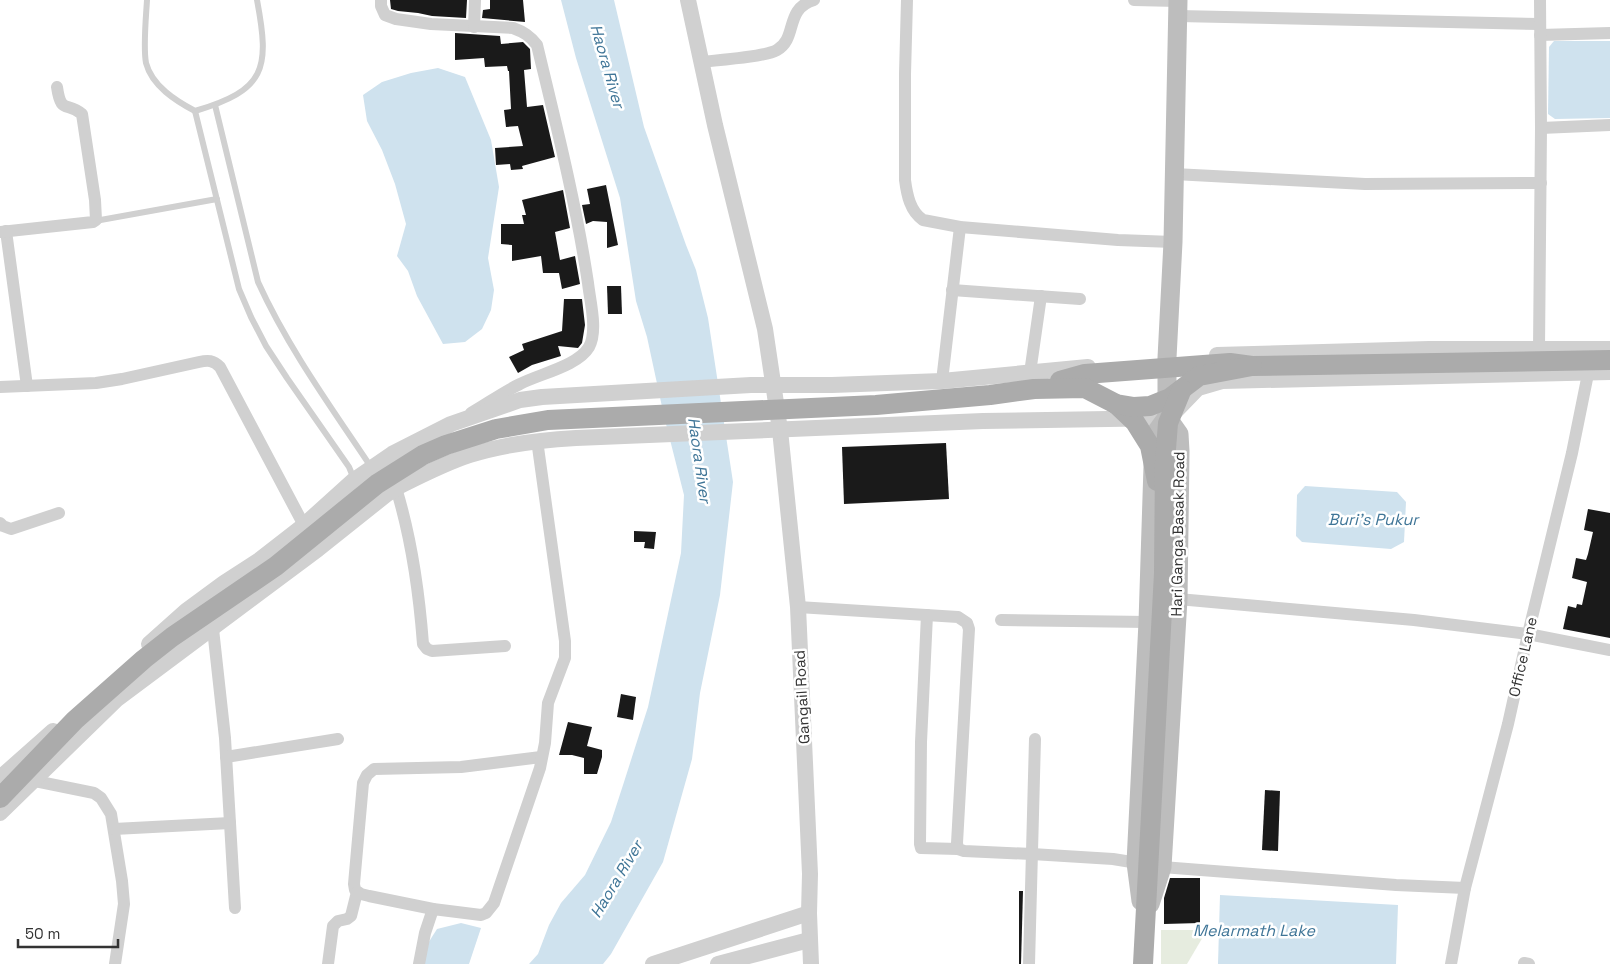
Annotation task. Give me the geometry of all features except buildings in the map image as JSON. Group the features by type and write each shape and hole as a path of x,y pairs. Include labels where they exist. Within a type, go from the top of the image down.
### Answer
{"main road":[{"path":"1167,417 1166,358 1173,242 1178,6"},
{"path":"1116,404 1134,407 1150,406 1170,398 1199,376 1252,366 1602,355"},
{"path":"0,798 75,720 144,659 179,632 276,566 377,484 402,467 446,445 496,429 548,420 876,405 963,398 1032,381 1085,374 1230,363 1252,366"},
{"path":"1032,381 1085,388 1116,404 1135,422 1150,446 1156,480 1164,573"},
{"path":"1143,964 1164,573 1165,462 1168,423 1182,389"},
{"name":"Hari Ganga Basak Road","path":"1167,417 1179,434 1178,598 1149,865 1148,622 1154,435 1167,417"}],"street":[{"path":"0,777 186,611 258,561 303,526 354,480 392,454 451,424 522,382 556,369 582,355 590,347 593,335 592,315 574,204 538,45 524,33 513,28 474,27 396,20 384,15 381,0"},
{"path":"474,27 475,0"},
{"name":"Gangail Road","path":"688,0 723,162 764,329 780,430 798,607 810,874 809,940 811,964"},
{"path":"701,62 776,50 786,41 798,10 802,5 814,0"},
{"path":"907,0 905,139 907,195 915,212 923,220 960,227 1118,240 1173,242"},
{"path":"1134,0 1178,6 1610,33"},
{"path":"1539,349 1541,183 1540,0"},
{"path":"27,386 3,231 95,221 95,200 82,114 78,110 64,107 61,104 57,87"},
{"path":"1541,128 1610,125"},
{"path":"1174,174 1365,184 1541,183"},
{"path":"942,382 960,227"},
{"path":"952,290 1080,299"},
{"path":"1032,381 1041,296"},
{"path":"451,424 520,400 542,397 751,385 1032,381 1166,358 1213,355 1430,349 1539,349 1602,355 1610,349"},
{"name":"Office Lane","path":"1451,964 1465,888 1508,724 1589,373 1602,355"},
{"path":"0,388 96,383 199,362 210,361 215,363 220,367 303,526 318,550"},
{"path":"0,814 116,699 318,550 392,491 468,455 537,440 983,421 1169,418 1198,388 1222,381 1610,372"},
{"path":"357,892 433,910 473,915 486,913 490,909 529,802 547,730 548,704 566,658 537,440"},
{"path":"392,491 411,545 426,650 505,646"},
{"path":"0,523 10,528 59,513"},
{"path":"1178,598 1414,620 1528,634 1610,650"},
{"path":"798,607 958,617 968,623 958,849"},
{"path":"927,615 921,742 921,848 1113,859 1149,865 1465,888"},
{"path":"1001,620 1148,622"},
{"path":"213,629 226,757 235,908"},
{"path":"1029,964 1035,738"},
{"path":"226,757 338,739"},
{"path":"328,964 333,926 351,916 357,892 354,884 363,783 370,771 374,769 461,767 541,757"},
{"path":"35,781 94,793 101,798 109,809 114,829 124,904 115,964"},
{"path":"114,829 230,823"},
{"path":"419,964 425,933 433,910"},
{"path":"654,964 809,912"},
{"path":"718,964 809,940"},
{"path":"1524,963 1529,964"}],"lane":[{"path":"147,0 146,63 152,76 161,87 177,101 195,112 239,289 251,317 282,370 349,467 354,480 374,504"},
{"path":"195,112 215,105 244,89 256,78 263,59 261,24 257,0"},
{"path":"215,105 258,282 291,347 372,468 392,491"},
{"path":"95,221 217,199"}],"shaded area":[{"path":"1161,930 1207,930 1187,964 1161,964"}],"water":[{"name":"Haora River","path":"561,0 614,0 644,127 696,270 708,318 733,482 720,595 700,693 692,759 663,862 611,954 603,964 529,964 538,954 549,925 561,903 585,875 611,822 648,707 681,553 684,495 647,337 636,301 620,198 576,58"},
{"path":"1554,41 1610,41 1610,118 1555,119 1548,114 1549,47"},
{"path":"438,68 465,77 491,140 499,187 488,258 494,290 491,310 482,329 465,342 443,344 417,296 408,271 397,256 406,224 395,184 382,150 367,121 363,95 382,82 411,73"},
{"name":"Buri's Pukur","path":"1305,486 1397,492 1406,502 1404,542 1391,549 1302,542 1296,536 1297,495"},
{"name":"Melarmath Lake","path":"1220,895 1398,905 1396,964 1218,964"},
{"path":"461,923 481,928 469,964 425,964 425,948 437,929"}]}
